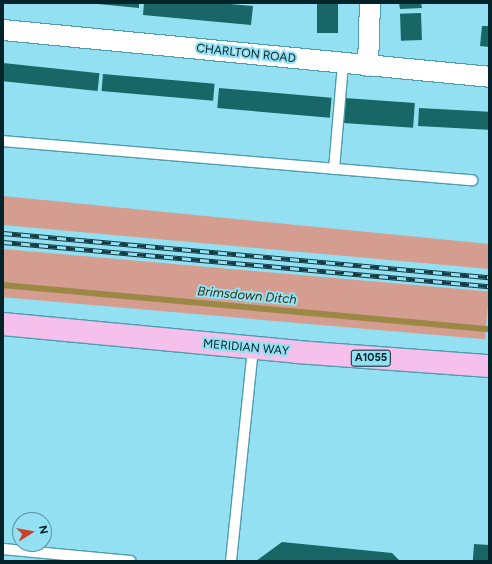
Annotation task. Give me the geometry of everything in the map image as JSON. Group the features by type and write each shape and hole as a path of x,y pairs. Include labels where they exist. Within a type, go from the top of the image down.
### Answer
{"main road":[{"name":"MERIDIAN WAY","path":"3,324 253,348 489,366"}],"street":[{"path":"368,66 370,3"},
{"name":"CHARLTON ROAD","path":"3,30 489,77"}],"lane":[{"path":"334,169 343,64"},
{"path":"3,141 472,180"},
{"path":"231,561 253,348"},
{"path":"3,550 130,561"}],"shaded area":[{"path":"3,196 489,244 489,269 3,225"},
{"path":"3,249 489,292 485,339 3,297"}],"building":[{"path":"88,3 139,3 139,8"},
{"path":"144,3 218,3 253,6 251,25 143,15"},
{"path":"317,3 338,3 338,33 317,33"},
{"path":"399,3 421,3 422,8 400,9"},
{"path":"421,13 422,40 401,41 400,14"},
{"path":"482,26 489,26 489,47 480,46"},
{"path":"3,63 99,73 98,91 3,81"},
{"path":"103,74 215,84 213,101 102,91"},
{"path":"219,88 332,98 330,118 217,108"},
{"path":"345,98 415,103 413,128 343,123"},
{"path":"419,108 489,112 488,130 418,126"},
{"path":"282,542 392,553 400,561 256,561"},
{"path":"474,544 489,545 488,561 473,561"}],"waterway":[{"name":"Brimsdown Ditch","path":"3,285 489,329"}],"railway":[{"path":"3,233 489,277"},
{"path":"3,242 489,286"}]}
